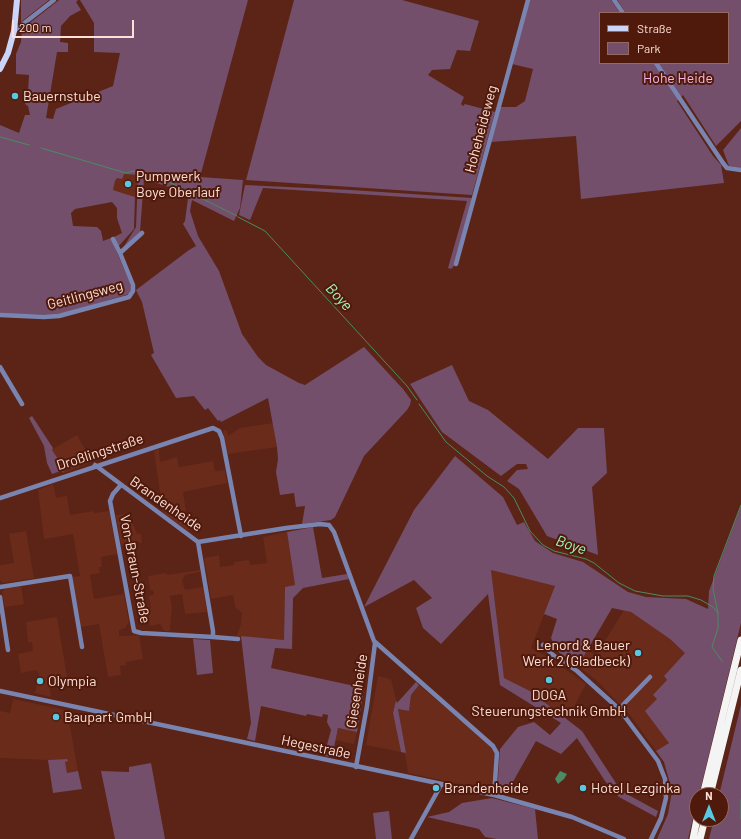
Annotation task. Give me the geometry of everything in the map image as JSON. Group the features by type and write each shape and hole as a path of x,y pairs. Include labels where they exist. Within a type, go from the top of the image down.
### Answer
{"highway":[{"path":"705,787 741,640"},
{"path":"712,787 741,670"},
{"path":"693,839 695,827"},
{"path":"700,839 703,827"}],"main road":[{"path":"0,69 8,53 14,31 17,0"}],"street":[{"path":"14,31 54,0"},
{"name":"Hoheheideweg","path":"456,264 528,0"},
{"path":"614,0 622,12"},
{"path":"657,64 723,163 727,168 741,170"},
{"path":"120,253 142,233"},
{"name":"Geitlingsweg","path":"0,315 44,318 59,316 127,298 133,293 133,285 113,239"},
{"path":"0,367 22,404"},
{"name":"Droßlingstraße","path":"0,498 208,428 218,430 222,438 242,536"},
{"name":"Brandenheide","path":"95,465 120,486 198,542 286,528 320,524 329,525 334,532 375,643 493,746 497,753 494,795"},
{"name":"Von-Braun-Straße","path":"120,486 113,494 110,501 134,631 142,633 238,639"},
{"path":"198,542 213,637"},
{"path":"0,587 70,576 82,647"},
{"path":"0,597 8,650"},
{"name":"Giesenheide","path":"356,767 368,706 375,643"},
{"path":"544,645 553,655 577,671 619,709 658,762 665,779 666,798 661,818 651,839"},
{"path":"619,709 650,677"},
{"name":"Hegestraße","path":"0,691 494,795 572,817 624,839"},
{"path":"411,839 441,785"}],"shaded area":[{"path":"123,174 139,175 138,196 135,197 113,190 115,180"},
{"path":"273,423 277,447 228,454 223,431 227,430 228,436 240,428"},
{"path":"77,435 92,462 64,473 51,450"},
{"path":"159,449 160,462 177,457 179,467 213,461 215,471 225,470 227,483 183,492 189,532 163,513 154,451"},
{"path":"53,484 56,498 67,496 70,515 94,511 94,513 109,511 117,554 101,557 102,567 99,567 100,573 90,575 94,599 124,594 129,622 125,628 119,630 119,636 139,635 143,659 126,662 126,665 120,666 121,675 108,677 99,624 80,627 72,577 80,576 73,534 44,539 38,490"},
{"path":"124,514 125,519 131,519 137,534 141,534 142,543 139,543 139,541 121,545 116,515"},
{"path":"26,531 34,578 3,583 0,580 0,565 14,563 9,534"},
{"path":"287,532 295,585 285,587 284,640 237,636 241,624 242,613 235,607 233,595 211,599 204,558 219,555 220,567 234,565 234,562 249,560 250,565 267,563 263,537"},
{"path":"200,570 200,572 185,575 182,581 185,590 203,587 207,612 185,614 182,594 170,596 172,607 170,631 164,631 160,624 150,626 149,620 146,620 145,609 151,608 149,596 154,594 153,590 150,590 148,576"},
{"path":"491,570 555,586 531,648 551,659 586,684 567,719 530,691 504,678"},
{"path":"21,586 24,604 5,607 2,592 5,589"},
{"path":"624,610 631,612 670,639 686,653 664,676 667,680 657,699 670,742 656,751 630,715 596,680 578,666 587,650 596,655"},
{"path":"57,617 68,683 65,684 62,679 48,677 51,697 35,693 39,673 36,670 21,673 18,654 33,651 32,642 28,642 26,622"},
{"path":"378,676 391,679 396,700 393,713 401,752 366,745"},
{"path":"419,685 492,747 495,752 492,791 408,773 398,709 409,711 411,695"},
{"path":"13,699 70,711 68,715 78,771 67,773 65,762 67,759 48,760 0,758 0,711 10,713"},
{"path":"338,728 357,732 354,744 335,740"},
{"path":"560,771 567,774 558,784 555,779"}],"green space":[{"path":"21,0 49,0 21,22"},
{"path":"59,0 78,0 76,2 81,10 70,16 61,26 60,42 68,43 68,52 57,52 46,118 53,119 56,109 113,86 120,53 94,52 94,23 80,0 248,0 200,177 243,180 240,208 234,221 192,200 190,211 198,236 219,271 242,334 258,357 266,365 305,385 364,347 403,389 411,400 407,410 364,456 335,517 331,520 302,524 305,506 296,507 294,493 280,495 276,472 278,459 277,447 268,398 221,422 220,420 218,421 208,408 205,410 194,396 176,398 151,355 154,353 142,302 136,290 196,246 183,224 185,221 188,198 186,195 175,189 144,179 140,232 123,248 136,227 138,175 124,174 122,179 117,178 115,181 113,190 135,197 134,229 118,247 114,237 122,233 117,218 117,208 112,202 75,209 71,213 73,226 97,227 101,231 103,241 111,238 132,289 129,294 58,315 0,314 0,125 19,133 25,115 30,115 28,106 25,104 28,92 29,75 16,74 16,54 21,42 22,29"},
{"path":"294,0 402,0 479,21 470,51 457,50 450,69 432,70 428,75 464,97 461,104 463,106 465,104 495,112 472,195 246,180"},
{"name":"Hohe Heide","path":"529,0 611,0 619,12 599,12 599,64 729,64 729,12 625,12 617,0 741,0 741,121 716,146 683,95 677,101 713,156 721,165 724,183 581,199 576,136 490,142 500,107 516,107 525,101 533,69 512,64"},
{"path":"741,128 741,168 729,166 723,150"},
{"path":"245,185 472,198 454,266 451,269 448,268 467,201 263,188 250,220 239,215"},
{"path":"452,365 469,401 488,410 548,459 578,428 604,428 607,473 592,487 598,555 547,536 519,489 507,481 517,470 528,469 526,464 517,464 501,476 442,432 410,384"},
{"path":"32,416 53,448 52,450 64,473 61,471 52,474 47,463 44,446 29,418"},
{"path":"455,456 503,497 517,525 524,522 535,541 553,553 583,562 628,592 646,597 686,599 708,609 709,591 741,506 741,623 701,787 689,787 689,827 691,827 688,839 657,839 668,814 672,791 664,762 656,751 669,743 645,711 657,699 653,695 667,680 664,676 685,653 670,639 631,612 612,608 578,666 557,651 551,638 557,619 544,614 555,586 491,570 504,678 530,691 582,731 621,791 658,811 656,817 619,797 605,781 577,738 561,754 536,741 506,794 497,792 500,749 518,727 534,722 550,735 561,723 500,685 488,594 441,644 423,628 416,608 432,598 414,580 364,607 414,510"},
{"path":"313,527 322,578 347,574 349,579 303,588 293,598 292,649 275,648 271,668 364,688 357,732 338,728 332,757 324,756 331,730 327,722 328,715 323,714 322,717 307,714 306,716 261,706 255,741 247,739 251,723 241,636 284,640 285,587 295,585 287,532"},
{"path":"193,639 210,640 213,673 197,675"},
{"path":"416,682 419,685 411,695 409,711 398,709 406,753 401,752 393,713 396,700 397,703"},
{"path":"741,705 741,839 709,839 712,827 729,827 729,787 721,787"},
{"path":"67,759 68,761 65,762 67,773 78,771 82,789 53,793 48,760"},
{"path":"151,763 165,839 115,839 101,771 129,772 129,767"},
{"path":"492,798 535,809 538,839 497,839 485,837 479,829 427,817 449,812 462,803"},
{"path":"389,811 392,839 376,839 373,813"}],"waterway":[{"name":"Boye","path":"0,137 29,145"},
{"name":"Boye","path":"41,148 126,173 134,171 171,183 237,216"},
{"name":"Boye","path":"238,217 265,231 407,386 417,400"},
{"name":"Boye","path":"419,404 446,442 487,476 504,487 514,498 530,531 543,545 554,551 586,559 594,563 619,583 635,591 663,596 688,596 701,600 713,607 718,613 718,628 712,647 722,661"},
{"path":"718,613 713,589 714,576 741,505"},
{"name":"Boye","path":"741,800 741,819"}],"place":[{"name":"Bauernstube","path":"15,96"},
{"name":"Pumpwerk Boye Oberlauf","path":"128,184"},
{"name":"Lenord & Bauer Werk 2 (Gladbeck)","path":"638,653"},
{"name":"DOGA Steuerungstechnik GmbH","path":"549,680"},
{"name":"Olympia","path":"40,681"},
{"name":"Baupart GmbH","path":"56,717"},
{"name":"Brandenheide","path":"436,788"},
{"name":"Hotel Lezginka","path":"583,788"}]}
